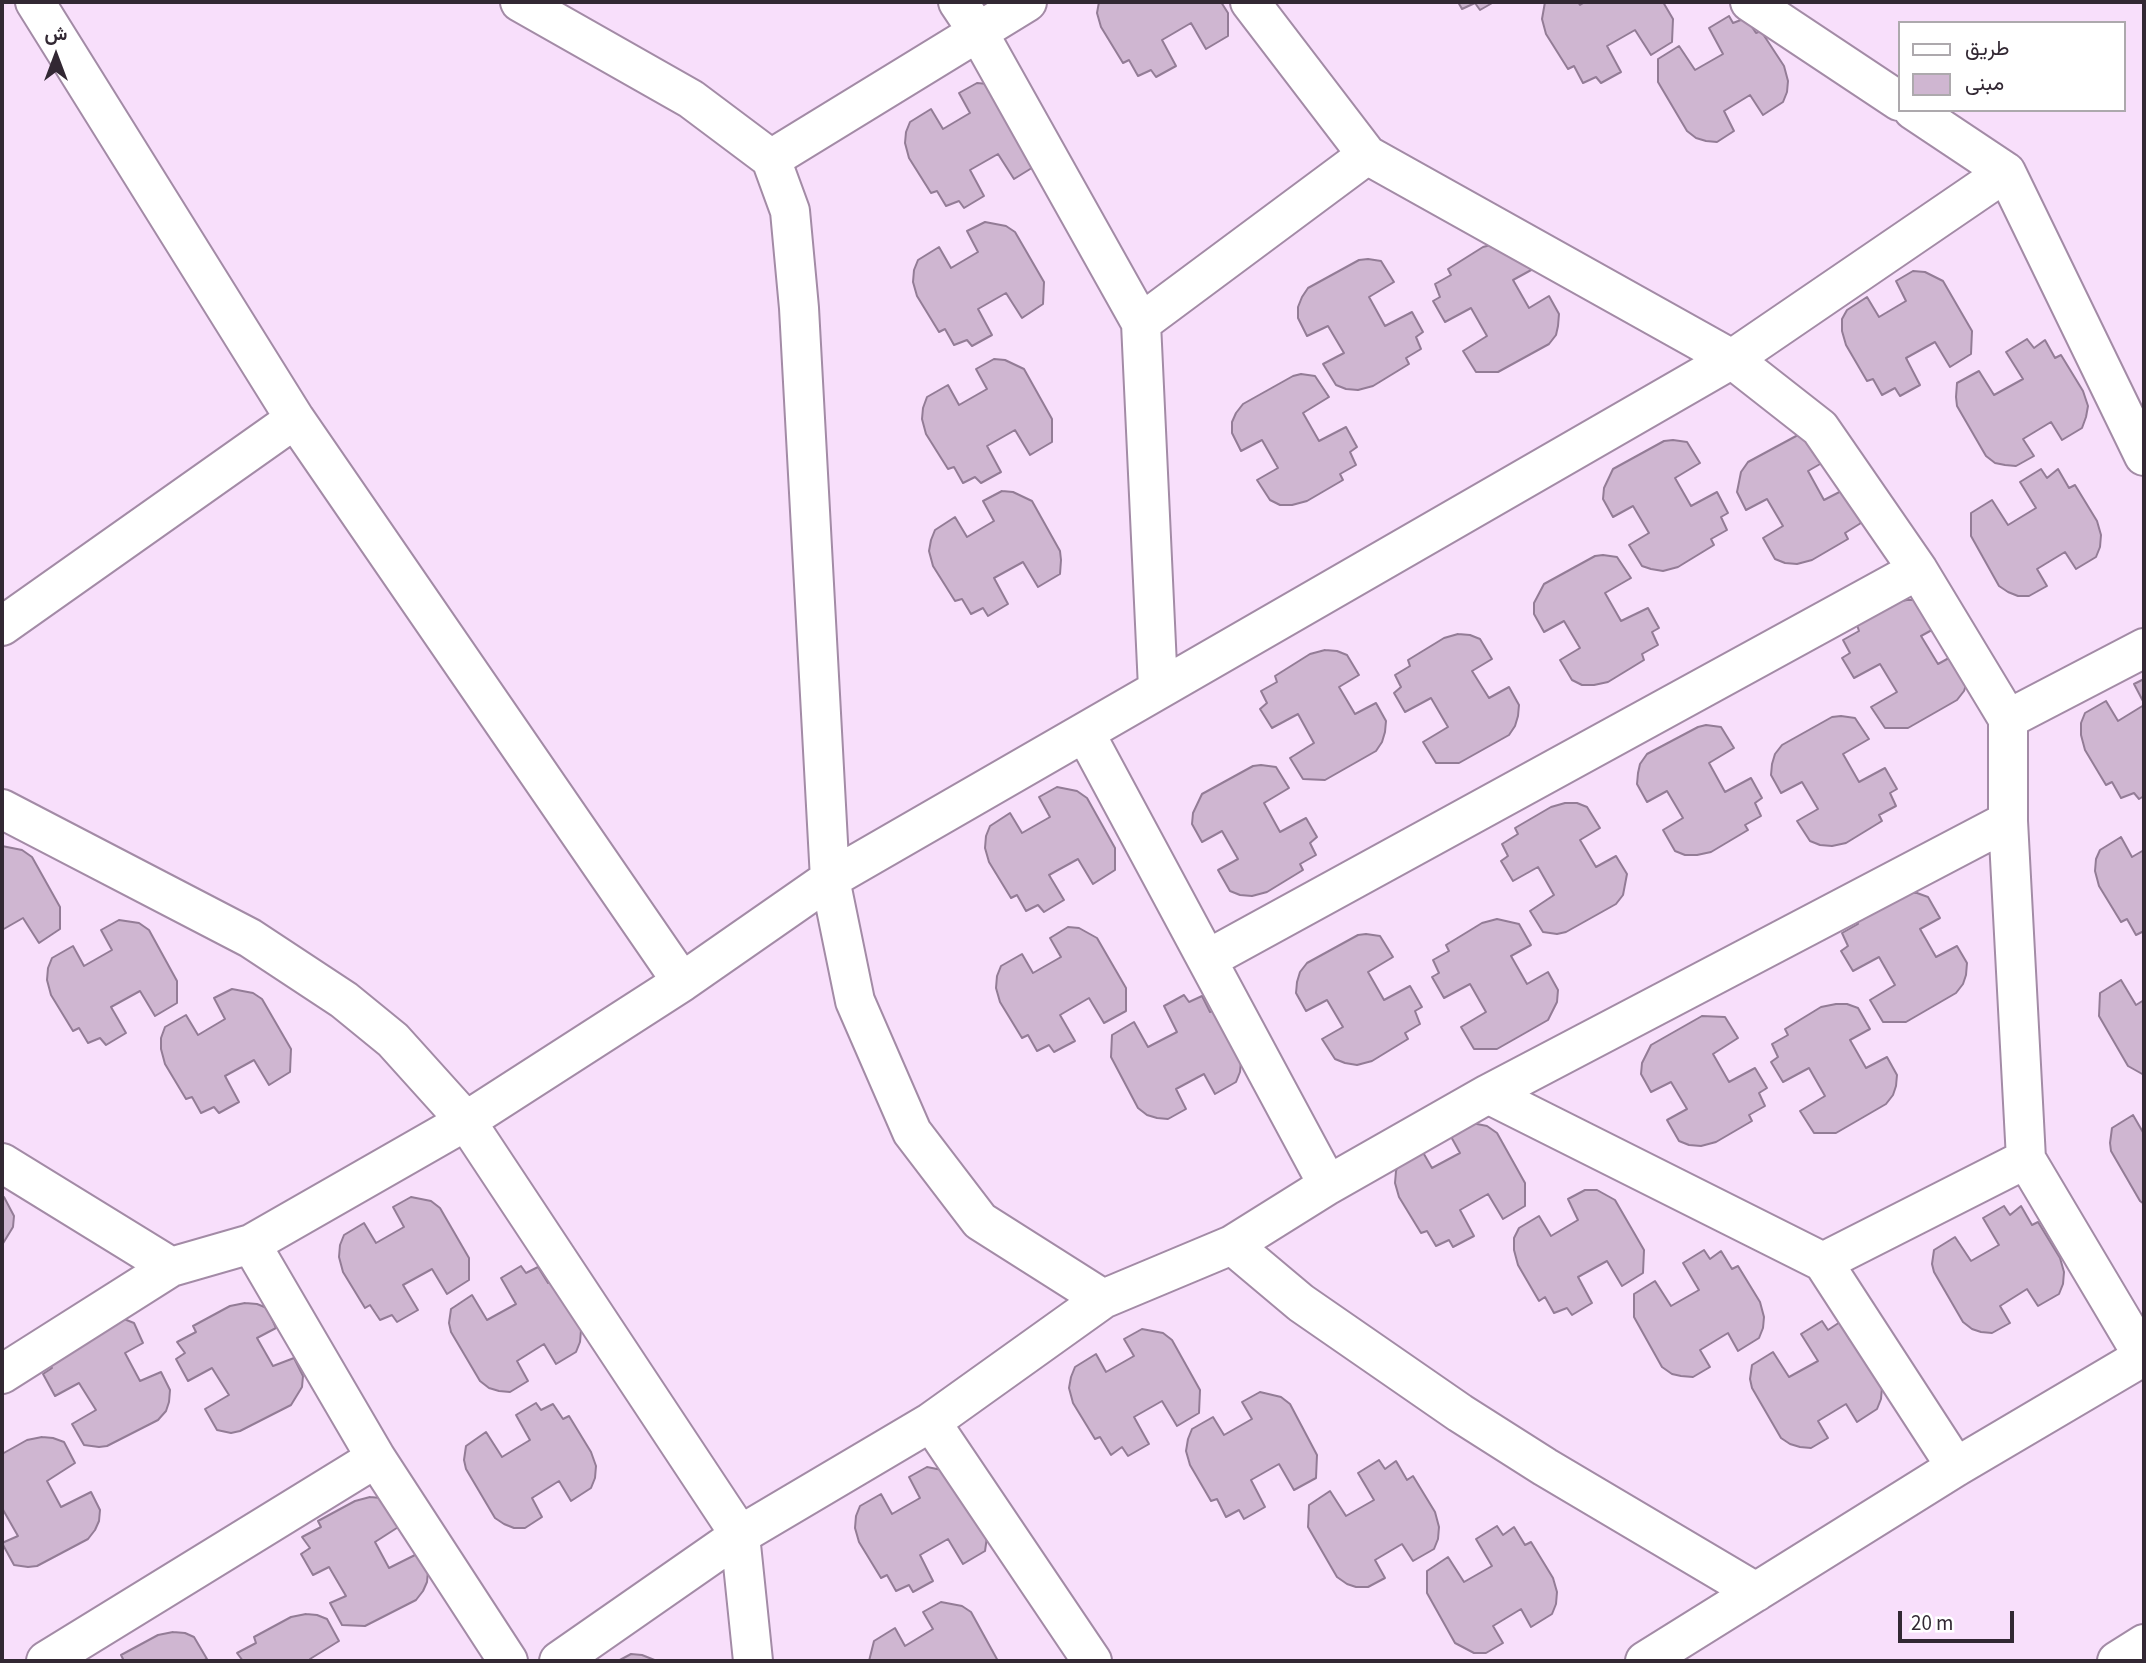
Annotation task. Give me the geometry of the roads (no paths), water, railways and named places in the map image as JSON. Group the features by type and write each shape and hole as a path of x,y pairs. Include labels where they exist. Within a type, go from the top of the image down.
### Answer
{"street":[{"path":"35,2 295,419 682,982"},
{"path":"520,2 691,99 771,159 790,211 799,308 830,879 855,1001 912,1132 980,1221 1103,1299"},
{"path":"771,159 968,17 1027,2"},
{"path":"1250,2 1367,155 1732,359 1820,428 1919,570 2008,719 2008,821 2026,1159 2144,1356 1956,1467 1645,1661"},
{"path":"1750,2 1898,100"},
{"path":"968,17 1141,323 1158,688"},
{"path":"1916,112 2006,172 2144,456"},
{"path":"1141,323 1367,155"},
{"path":"2,1374 171,1267 251,1244 466,1121 682,982 830,879 1732,359 2006,172"},
{"path":"2,626 295,419"},
{"path":"1208,959 1919,570"},
{"path":"2008,719 2144,648"},
{"path":"1085,733 1328,1185"},
{"path":"2,809 250,938 344,1000 393,1040 466,1121 740,1535 753,1661"},
{"path":"559,1661 740,1535 931,1422 1103,1299 1232,1245 1328,1185 1489,1094 2008,821"},
{"path":"1489,1094 1823,1262 1956,1467"},
{"path":"1823,1262 2026,1159"},
{"path":"2,1163 171,1267"},
{"path":"251,1244 376,1458 508,1661"},
{"path":"1232,1245 1301,1303 1460,1413 1545,1467 1756,1592"},
{"path":"931,1422 1092,1661"},
{"path":"46,1661 376,1458"},
{"path":"2117,1661 2144,1644"}]}
